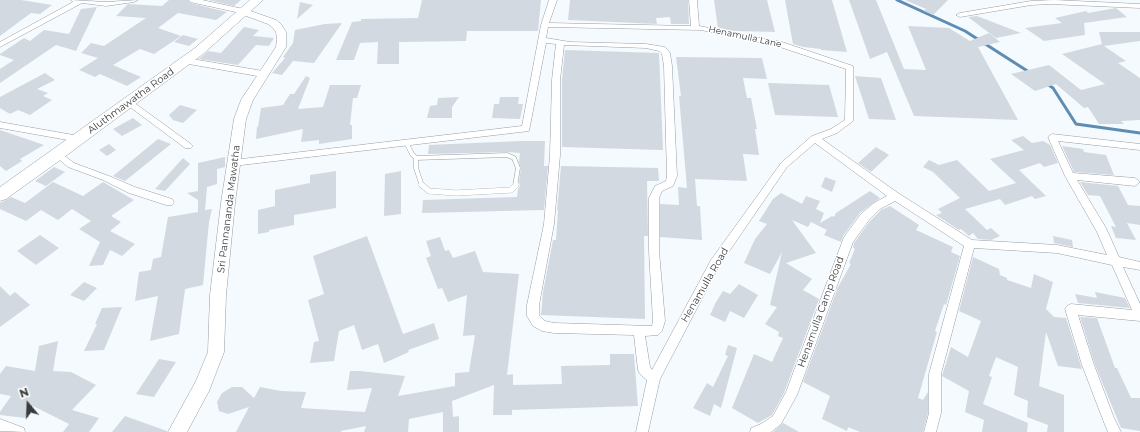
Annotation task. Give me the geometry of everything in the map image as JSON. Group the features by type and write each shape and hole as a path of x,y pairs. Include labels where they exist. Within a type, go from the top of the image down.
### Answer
{"main road":[{"name":"Aluthmawatha Road","path":"0,195 186,61 245,12 257,0"},
{"name":"Sri Pannananda Mawatha","path":"177,432 203,385 216,352 218,295 233,163 240,119 246,100 281,47 281,32 277,26 272,22 245,12"}],"street":[{"path":"71,0 106,4 134,0"},
{"path":"193,0 245,12"},
{"path":"233,163 526,129 545,25 554,0"},
{"path":"693,0 695,28"},
{"path":"0,45 80,1"},
{"path":"960,14 1038,3 1140,6"},
{"name":"Henamulla Lane","path":"545,25 695,28 778,44 850,68 849,121 834,131 815,138"},
{"path":"542,40 551,40 560,43 646,46 662,49 666,53 668,66 672,176 670,183 658,189 654,198 654,251 659,321 658,327 654,331 640,332 554,328 542,326 533,316 533,305 549,224 555,155 556,80 560,43"},
{"path":"186,61 263,74"},
{"path":"129,102 188,146"},
{"path":"0,125 79,139"},
{"path":"1140,147 1052,137 1070,176 1102,231 1140,316"},
{"path":"815,138 895,196 970,244 1057,249 1140,266"},
{"name":"Henamulla Road","path":"642,432 654,378 715,263 784,165 815,138"},
{"path":"58,154 71,165 106,178 132,190 169,202"},
{"path":"1070,176 1135,182"},
{"name":"Henamulla Camp Road","path":"756,432 765,429 777,420 791,395 848,240 865,217 877,206 895,196"},
{"path":"930,432 935,413 935,374 970,244"},
{"path":"1115,432 1109,421 1090,371 1071,309 1140,316"},
{"path":"640,332 644,370 654,378"},
{"path":"0,425 19,432"}],"lane":[{"path":"406,142 412,154 416,158 416,168 422,186 429,191 456,193 511,190 516,185 518,168 514,158 507,156 416,158"}],"building":[{"path":"0,0 21,0 52,5 40,14 31,13 0,36"},
{"path":"169,0 188,0 190,3 227,12 216,20 178,13 158,28 181,36 154,54 140,49 113,65 141,77 127,86 100,74 95,77 79,70 98,58 81,53 91,43 104,46 146,18 116,16 128,4 162,6"},
{"path":"209,0 241,0 234,6"},
{"path":"422,0 541,0 538,31 467,31 466,41 399,42 399,64 377,64 378,42 360,43 354,60 336,60 352,22 361,21 361,19 418,18"},
{"path":"570,0 688,0 689,24 671,24 670,17 656,18 657,24 568,20"},
{"path":"714,0 767,0 775,32 734,31 718,28"},
{"path":"785,0 832,0 847,52 821,50 793,44"},
{"path":"849,0 876,0 904,69 926,70 908,26 949,28 970,41 989,33 1000,42 978,47 1018,120 914,116 887,52 870,59"},
{"path":"905,0 948,0 933,15 924,11 926,9"},
{"path":"300,2 313,5 297,19"},
{"path":"97,7 76,51 56,45 0,83 0,69 14,60 0,54 24,38 30,41 44,30 69,34 81,9"},
{"path":"1116,8 1127,17 1084,23 1085,35 1044,41 1025,28 1062,23 1055,18 1086,11 1088,13"},
{"path":"977,16 1021,33 996,38 968,17"},
{"path":"342,23 314,63 293,61 282,75 272,73 285,58 283,57 293,43 295,30 325,24"},
{"path":"244,27 259,30 253,36 274,38 269,46 256,45 238,65 199,59 208,51 221,53"},
{"path":"1099,32 1140,32 1140,41 1104,46 1126,61 1118,63 1140,78 1140,120 1121,121 1124,124 1099,124 1088,107 1084,108 1056,84 1035,91 1011,74 1049,65 1081,90 1105,84 1062,54 1102,44"},
{"path":"183,35 198,39 189,46 174,42"},
{"path":"565,50 659,53 663,150 562,147 562,80"},
{"path":"676,57 762,58 767,79 743,78 747,98 751,98 757,129 755,129 759,155 743,154 747,181 695,179 697,206 700,206 702,240 660,237 660,204 679,205 678,187 687,188 679,96 681,96"},
{"path":"45,73 55,80 37,89 48,93 43,96 52,100 30,115 18,110 10,114 0,108 0,97"},
{"path":"306,76 310,78 298,109 323,107 330,85 361,85 357,98 353,98 350,125 352,125 352,139 319,144 319,140 301,142 303,129 256,139 261,108 283,105 290,94 294,94"},
{"path":"855,76 881,78 896,120 869,119"},
{"path":"768,83 829,85 838,117 775,115"},
{"path":"459,97 452,107 452,118 427,118 430,106 437,105 438,98"},
{"path":"500,97 519,97 518,104 523,104 520,119 492,118 494,104 499,104"},
{"path":"180,105 197,110 183,123 173,120 169,115"},
{"path":"133,118 142,125 122,136 113,129"},
{"path":"0,130 44,145 20,159 22,161 6,171 0,166"},
{"path":"1023,136 1032,143 1043,141 1050,145 1058,163 1044,167 1040,163 1019,170 1046,196 1035,199 1032,196 1005,205 1000,199 965,209 987,230 991,228 1000,236 991,240 978,239 973,233 969,236 961,229 959,230 936,215 942,213 938,209 960,198 933,172 923,167 929,160 939,165 957,160 989,191 1016,183 990,159 1024,150 1011,140"},
{"path":"158,139 171,144 125,181 113,176"},
{"path":"545,141 544,166 548,166 544,210 422,213 423,200 517,197 520,186 520,153 428,154 429,145"},
{"path":"109,144 116,150 107,156 99,150"},
{"path":"1062,146 1083,149 1084,152 1106,155 1114,175 1074,172"},
{"path":"876,147 889,155 871,172 858,163"},
{"path":"225,157 225,167 217,169 217,184 207,187 205,210 212,209 209,222 203,285 185,289 179,334 150,341 158,296 135,301 139,272 151,270 153,259 161,257 168,217 198,212 198,200 187,193 198,191 198,163"},
{"path":"183,158 190,164 165,191 155,189"},
{"path":"561,166 658,168 659,181 647,181 648,236 644,236 645,319 541,315 543,292 553,240 556,240"},
{"path":"54,167 65,172 46,186 35,181"},
{"path":"336,171 336,208 294,215 294,225 269,230 269,232 258,234 258,210 275,206 275,190 310,183 310,175"},
{"path":"401,171 401,214 384,216 385,174"},
{"path":"825,177 836,181 832,192 821,187"},
{"path":"53,182 83,196 103,182 134,200 111,216 121,222 110,231 135,244 122,256 110,250 103,265 89,266 100,242 79,229 91,221 72,209 58,220 41,210 26,221 0,209 0,203 11,197 25,203"},
{"path":"1080,182 1118,186 1128,205 1140,206 1140,225 1127,223 1136,240 1116,238 1111,226 1116,227 1100,196 1088,195"},
{"path":"870,191 880,198 860,213 843,236 841,242 824,235 827,230 811,222 808,227 792,220 816,253 786,263 812,279 803,290 819,299 784,393 772,415 758,423 732,408 754,354 772,362 783,338 778,336 779,332 765,324 777,307 770,305 782,252 770,274 744,263 755,239 767,224 759,221 773,199 781,193 802,204 806,196 820,201 816,209 824,213 820,223 832,216 834,217 836,213"},
{"path":"890,206 919,225 916,230 953,247 951,252 960,256 946,305 944,304 935,331 937,332 918,398 923,400 928,392 928,413 923,432 860,432 848,427 847,431 822,419 830,396 803,382 838,287 851,264 849,263 855,249 853,247 854,243 870,221 881,210"},
{"path":"40,235 59,248 36,265 17,251"},
{"path":"367,236 403,334 434,323 439,339 408,350 409,352 384,363 378,344 362,350 354,325 339,331 334,361 310,363 314,342 319,341 308,300 324,294 313,256"},
{"path":"1053,236 1072,240 1073,247 1054,243"},
{"path":"440,237 445,251 449,250 453,258 475,251 483,272 519,274 507,375 513,374 513,385 562,384 561,366 610,365 610,354 634,354 638,406 512,410 512,415 493,415 494,385 452,401 453,417 459,416 459,432 443,432 443,412 409,419 408,432 364,432 366,426 341,432 236,432 249,407 228,414 219,411 217,402 222,393 232,387 242,387 254,398 260,387 281,391 306,392 301,408 365,412 372,388 347,390 350,371 405,376 398,396 455,386 455,373 469,372 475,335 463,336 467,295 448,302 442,288 438,289 426,258 431,256 426,241"},
{"path":"973,257 999,269 1000,275 1007,278 1007,280 1031,288 1034,274 1053,282 1046,309 1054,317 1066,318 1082,369 1058,366 1046,332 1039,386 1064,395 1064,432 1047,432 1048,425 1027,417 1028,401 1014,395 1018,367 996,357 989,376 992,377 983,404 1028,423 1027,432 982,432 984,420 965,412 969,391 942,376 951,347 968,357 981,321 959,311"},
{"path":"84,282 97,288 84,301 70,295"},
{"path":"739,284 758,295 744,318 730,311 725,322 710,315 723,291 730,294"},
{"path":"0,286 10,296 15,292 30,305 0,327"},
{"path":"1095,292 1125,298 1130,308 1078,303 1075,294 1097,298"},
{"path":"122,307 104,350 84,351 97,324 95,324 102,308"},
{"path":"1080,317 1097,318 1115,368 1117,368 1131,398 1140,398 1140,431 1121,428 1095,365"},
{"path":"58,341 53,371 71,372 96,385 72,410 99,418 89,432 63,432 69,424 33,406 25,418 0,415 0,412 11,396 0,394 0,374 6,366 35,371 39,346"},
{"path":"728,345 737,348 721,408 714,404 710,416 693,408 707,383 713,387 728,356 725,355"},
{"path":"159,359 176,362 154,397 136,394"},
{"path":"125,416 167,431 167,432 112,432"},
{"path":"783,423 799,432 773,432"}],"waterway":[{"path":"897,0 965,31 1029,72"},
{"path":"1047,84 1053,88 1076,124 1140,133"}]}
